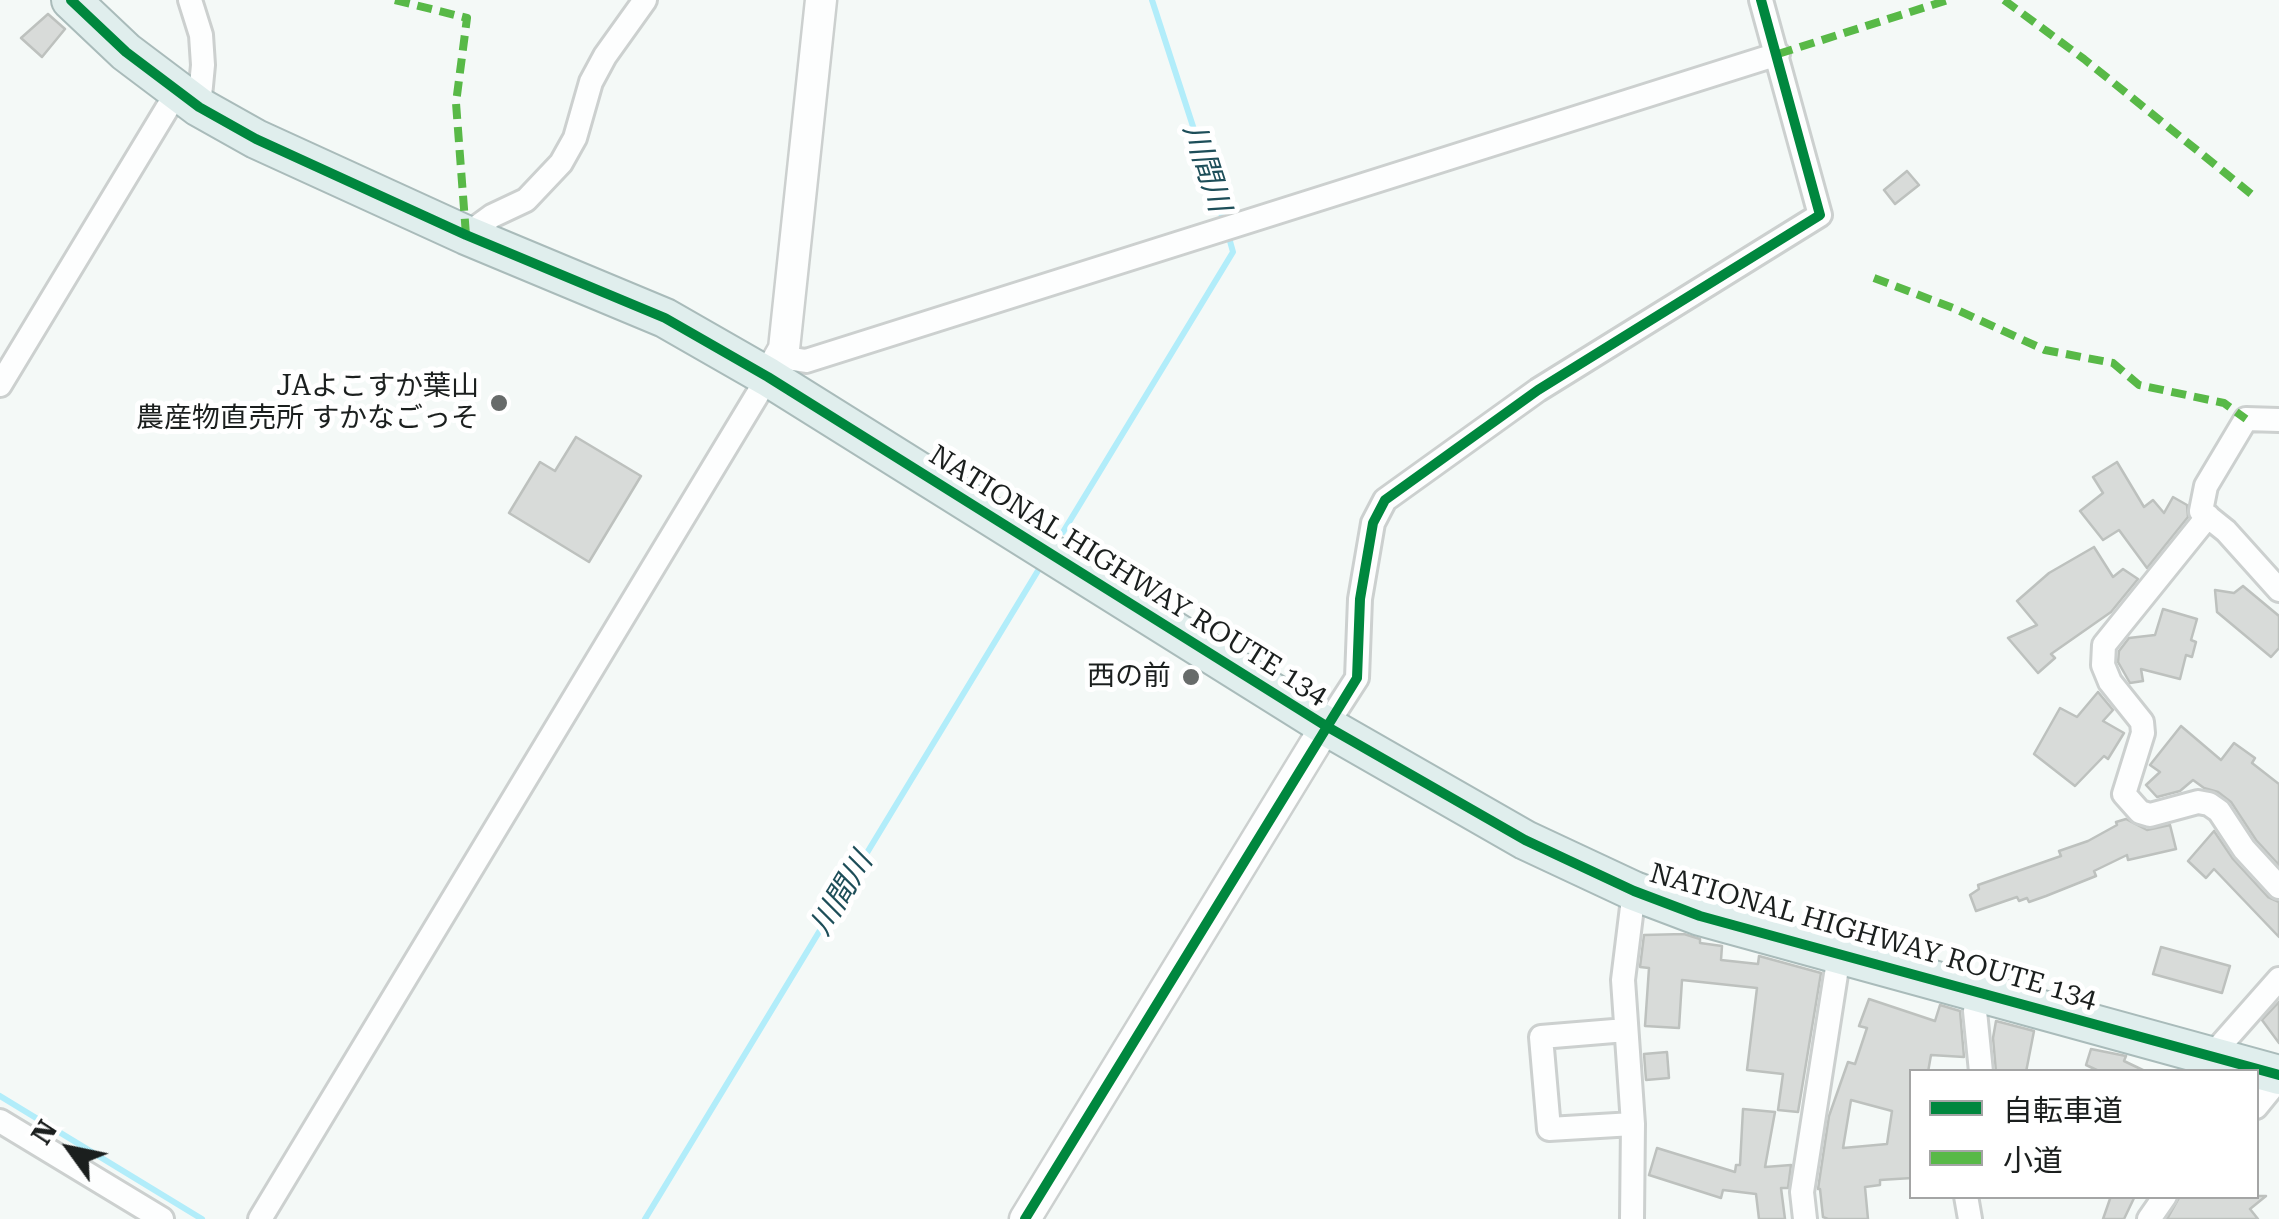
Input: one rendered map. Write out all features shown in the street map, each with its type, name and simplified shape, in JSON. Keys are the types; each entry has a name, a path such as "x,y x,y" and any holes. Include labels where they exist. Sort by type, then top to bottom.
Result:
{"highway":[{"name":"NATIONAL HIGHWAY ROUTE 134","path":"70,0 126,52 188,99 256,139 466,235 774,367 1326,726 1525,840 1634,891 1700,916 2252,1069"}],"street":[{"path":"0,384 188,99 203,65 201,35 190,0"},
{"path":"466,235 492,216 526,200 561,163 575,138 591,82 645,0"},
{"path":"260,1219 784,349 820,0"},
{"path":"1026,1219 1357,678 1360,599 1373,523 1385,500 1538,390 1820,215 1760,0"},
{"path":"774,367 1238,226 1778,54"},
{"path":"2279,420 2246,418 2206,486 2201,511 2279,590"},
{"path":"2208,516 2104,645 2104,664 2110,682 2142,722 2143,733 2124,794 2140,812 2150,815 2198,802 2209,804 2279,886"},
{"path":"1632,1219 1632,1124 1623,980 1634,891"},
{"path":"1803,1203 1839,954"},
{"path":"2212,1056 2279,979"},
{"path":"1980,993 1974,1011 1980,1069"},
{"path":"1626,1030 1540,1037 1549,1130 1632,1124"},
{"path":"2259,1103 2279,1078"},
{"path":"0,1122 162,1219"}],"building":[{"path":"48,14 65,29 42,57 21,38"},
{"path":"1907,171 1919,185 1895,204 1884,190"},
{"path":"576,437 641,476 589,562 509,513 540,462 555,471"},
{"path":"2117,462 2144,507 2153,500 2164,513 2173,497 2187,505 2188,517 2147,568 2119,530 2103,540 2080,511 2103,493 2093,477"},
{"path":"2094,547 2113,577 2123,569 2138,579 2111,612 2051,654 2055,658 2038,673 2008,638 2037,625 2017,601 2049,573"},
{"path":"2243,586 2279,616 2279,648 2271,657 2217,612 2215,590 2234,593"},
{"path":"2163,609 2197,619 2191,640 2196,642 2192,657 2186,655 2180,679 2141,669 2143,681 2130,683 2118,662 2119,651 2129,638 2155,635"},
{"path":"2098,692 2113,710 2103,721 2124,733 2108,759 2104,756 2075,786 2034,754 2060,708 2077,717"},
{"path":"2181,726 2221,760 2234,743 2255,758 2252,763 2279,784 2279,865 2256,840 2231,802 2218,792 2193,780 2180,791 2157,797 2146,785 2160,772 2150,765"},
{"path":"2126,819 2147,830 2170,825 2176,849 2128,860 2127,855 2094,871 2096,876 2046,896 2029,902 2017,897 1976,911 1970,895 1979,889 1978,885 2061,856 2059,851 2088,841"},
{"path":"2214,831 2233,859 2268,897 2279,902 2279,937 2214,869 2206,878 2188,861"},
{"path":"1684,934 1700,939 1700,943 1722,946 1721,960 1758,964 1759,956 1821,973 1798,1112 1778,1110 1783,1074 1747,1070 1757,988 1682,980 1679,1028 1645,1026 1649,968 1640,967 1644,935"},
{"path":"2161,947 2230,966 2222,993 2153,974"},
{"path":"1869,999 1935,1021 1940,1005 1960,1011 1964,1057 1931,1055 1929,1069 1909,1069 1909,1178 1880,1180 1880,1185 1865,1187 1868,1219 1828,1219 1823,1217 1818,1189 1829,1116 1848,1062 1855,1064 1867,1028 1859,1026","holes":["1851,1100 1892,1111 1887,1144 1843,1148"]},
{"path":"2279,1002 2279,1043 2262,1020"},
{"path":"1996,1021 2034,1031 2027,1069 1996,1069"},
{"path":"2091,1049 2126,1056 2124,1061 2141,1069 2095,1069 2086,1065"},
{"path":"1667,1052 1669,1078 1646,1080 1644,1054"},
{"path":"1743,1109 1775,1112 1765,1167 1791,1165 1788,1188 1781,1188 1785,1219 1759,1219 1756,1194 1723,1190 1721,1198 1649,1175 1657,1148 1735,1172 1736,1165 1740,1165"},
{"path":"2266,1196 2250,1209 2258,1219 2167,1219 2178,1199"},
{"path":"2110,1199 2134,1199 2124,1219 2103,1219"}],"waterway":[{"name":"川間川","path":"1152,0 1224,222"},
{"name":"川間川","path":"1063,532 1233,252 1228,234"},
{"name":"川間川","path":"645,1219 1039,569"},
{"name":"川間川","path":"0,1096 202,1219"}],"marked path":[{"path":"395,0 467,18 456,103 466,235"},
{"path":"1778,54 1948,0"},
{"path":"2004,0 2255,197"},
{"path":"1874,278 1953,308 2045,350 2113,363 2139,385 2224,403 2246,419"}],"cycle path":[{"path":"71,0 126,52 199,107 256,139 466,235 665,318 768,377 1326,726 1525,840 1634,891 1700,916 2257,1069"},
{"path":"1025,1219 1357,678 1360,599 1373,523 1385,500 1538,390 1820,215 1761,0"},
{"path":"2259,1070 2279,1075"}],"place":[{"name":"JAよこすか葉山 農産物直売所 すかなごっそ","path":"499,403"},
{"name":"西の前","path":"1191,677"}]}
